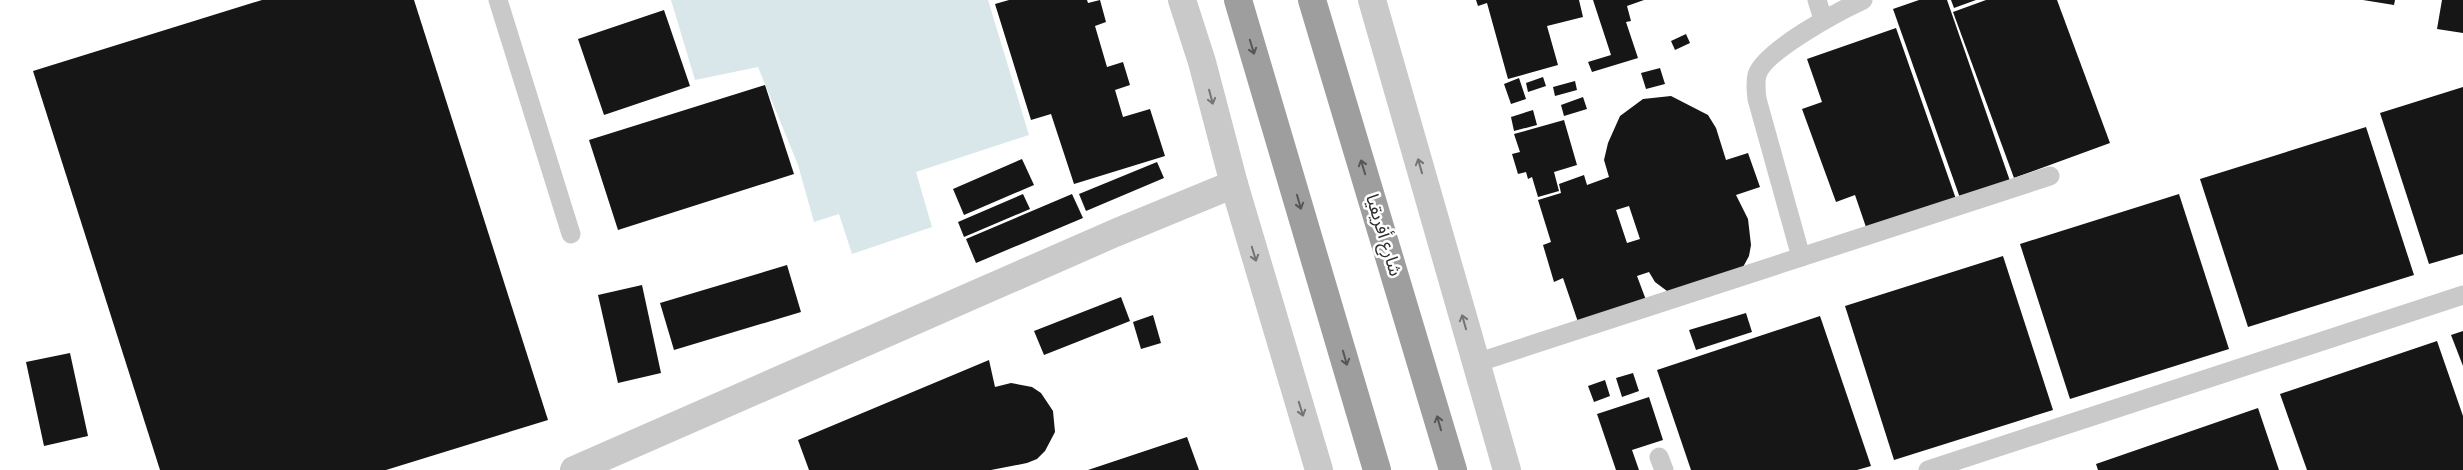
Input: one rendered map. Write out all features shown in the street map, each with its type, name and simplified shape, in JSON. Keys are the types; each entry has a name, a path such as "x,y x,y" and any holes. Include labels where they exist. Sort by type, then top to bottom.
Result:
{"highway":[{"path":"1238,0 1377,470"},
{"name":"شارع أفريقيا","path":"1312,0 1453,470"}],"street":[{"path":"1182,0 1202,62 1234,184 1319,470"},
{"path":"1372,0 1506,470"},
{"path":"574,470 1115,233 1234,184"}],"lane":[{"path":"498,0 572,234"},
{"path":"1818,0 1823,19"},
{"path":"1801,257 1756,87 1757,75 1770,56 1823,19 1863,0"},
{"path":"1476,363 2050,176"},
{"path":"1928,470 2463,296"}],"shaded area":[{"path":"671,0 988,0 1029,135 916,172 932,227 852,254 839,214 814,222 798,165 758,67 695,80"}],"building":[{"path":"262,0 414,0 548,420 386,470 160,470 33,71"},
{"path":"1009,0 1087,0 1088,3 1100,0 1106,22 1095,26 1107,67 1123,62 1130,85 1115,90 1123,117 1150,109 1165,156 1074,184 1051,114 1031,120 995,4"},
{"path":"1476,0 1579,0 1583,17 1547,26 1558,65 1508,79 1487,3 1478,6"},
{"path":"1593,0 1644,0 1627,6 1631,21 1626,22 1638,58 1592,72 1588,62 1611,55"},
{"path":"1919,0 1947,0 2010,181 1960,198 1893,9"},
{"path":"1951,0 1976,0 1954,8"},
{"path":"1986,0 2057,0 2110,143 2014,178 1953,12"},
{"path":"2363,0 2395,0 2394,5"},
{"path":"2442,0 2463,0 2463,33 2437,29"},
{"path":"664,10 690,86 604,115 578,39"},
{"path":"1896,28 1956,199 1867,230 1855,195 1836,202 1802,109 1822,102 1807,59"},
{"path":"1686,34 1690,43 1675,50 1671,41"},
{"path":"1660,68 1665,84 1646,89 1641,73"},
{"path":"1543,77 1546,86 1528,92 1526,83"},
{"path":"1519,78 1526,99 1511,104 1504,84"},
{"path":"1575,81 1577,90 1555,96 1553,87"},
{"path":"765,85 794,174 618,230 589,140"},
{"path":"2463,87 2463,254 2429,264 2380,113"},
{"path":"1671,96 1708,115 1716,128 1726,160 1748,153 1760,187 1736,195 1748,219 1751,245 1749,256 1736,280 1688,295 1667,291 1655,282 1649,272 1637,276 1646,300 1578,322 1563,278 1554,282 1543,245 1551,242 1538,200 1561,193 1559,184 1584,175 1587,185 1609,177 1604,160 1608,143 1620,116 1643,99","holes":["1629,206 1640,239 1627,243 1616,210"]},
{"path":"1583,97 1587,109 1564,116 1561,105"},
{"path":"1533,110 1537,125 1514,131 1511,117"},
{"path":"1564,120 1577,165 1554,172 1559,191 1538,197 1532,177 1528,179 1526,172 1518,174 1512,154 1520,152 1514,134"},
{"path":"2366,127 2414,275 2248,327 2200,179"},
{"path":"1022,159 1034,185 964,215 953,189"},
{"path":"1157,162 1164,178 1086,211 1079,194"},
{"path":"1023,194 1030,209 964,237 958,222"},
{"path":"1072,194 1083,218 976,263 966,239"},
{"path":"2179,194 2229,349 2070,399 2020,244"},
{"path":"2003,256 2053,410 1894,460 1845,306"},
{"path":"787,265 801,312 674,350 660,303"},
{"path":"642,285 661,373 618,383 598,295"},
{"path":"1121,297 1130,321 1044,355 1034,331"},
{"path":"1746,313 1752,332 1696,350 1689,330"},
{"path":"1153,315 1161,343 1141,349 1133,322"},
{"path":"1820,316 1871,466 1857,470 1691,470 1657,370"},
{"path":"2463,331 2463,366 2451,335"},
{"path":"2437,341 2463,416 2463,470 2307,470 2280,394"},
{"path":"70,353 88,436 44,446 26,362"},
{"path":"989,360 995,387 1011,383 1032,387 1041,393 1053,411 1055,432 1045,451 1037,459 1027,463 991,470 809,470 798,440"},
{"path":"1633,373 1639,391 1622,397 1616,378"},
{"path":"1605,380 1610,396 1594,402 1588,386"},
{"path":"1649,397 1663,440 1632,450 1639,470 1616,470 1597,414"},
{"path":"2258,408 2279,470 2098,470 2096,464"},
{"path":"1187,437 1199,470 1088,470"}]}
